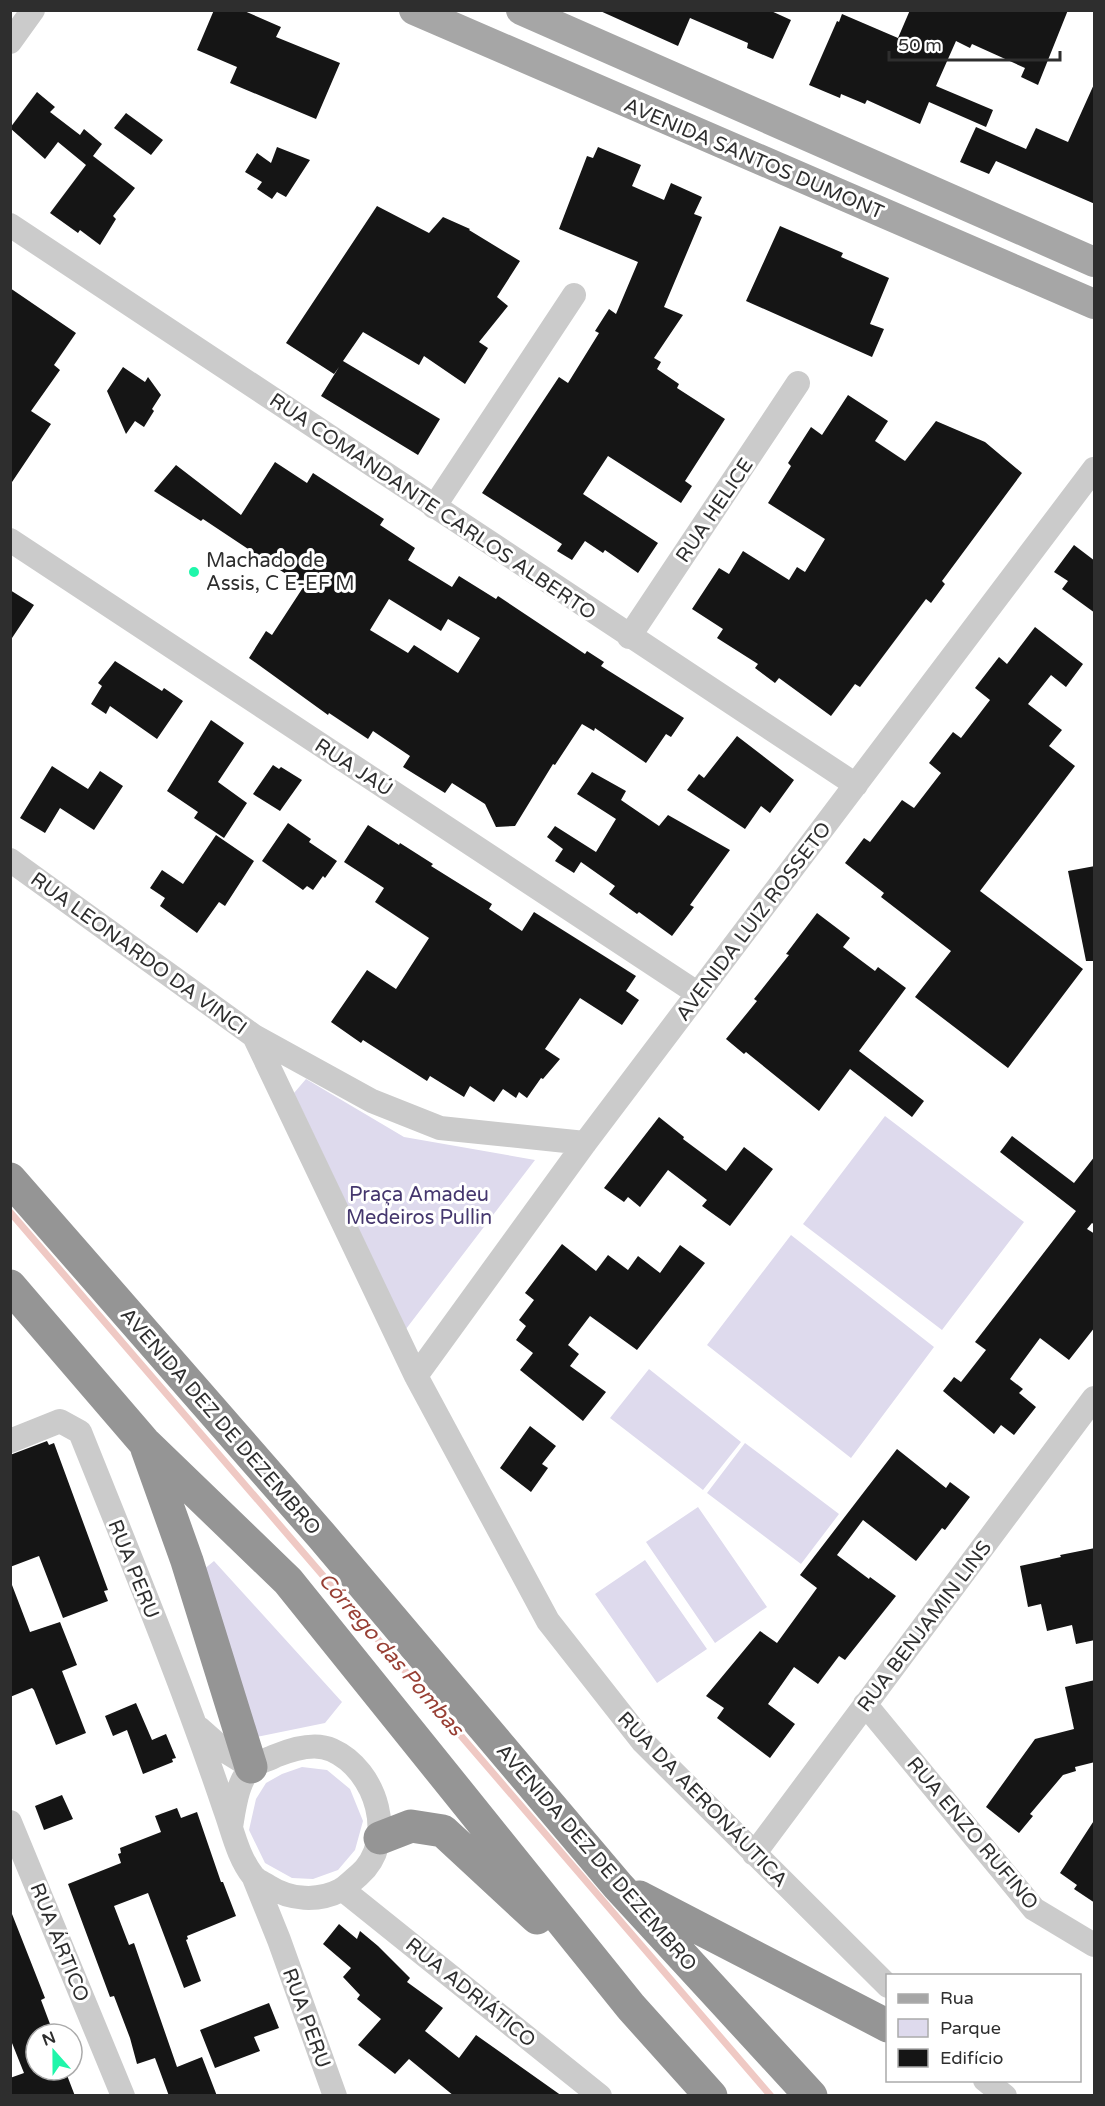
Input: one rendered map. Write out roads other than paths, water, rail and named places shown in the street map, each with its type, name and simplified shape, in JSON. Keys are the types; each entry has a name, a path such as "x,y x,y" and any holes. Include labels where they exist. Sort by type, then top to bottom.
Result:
{"highway":[{"name":"AVENIDA DEZ DE DEZEMBRO","path":"10,1179 321,1535 618,1886 811,2096"},
{"path":"10,1286 144,1442 288,1581 631,2007 711,2096"},
{"path":"144,1442 187,1561 251,1767"},
{"path":"380,1838 411,1827 443,1831 631,2007"},
{"path":"618,1886 886,2025"}],"main road":[{"name":"AVENIDA SANTOS DUMONT","path":"414,10 1095,304"},
{"name":"AVENIDA SANTOS DUMONT","path":"521,10 1095,261"}],"street":[{"path":"10,42 33,10"},
{"name":"RUA COMANDANTE CARLOS ALBERTO","path":"10,225 629,637 856,785"},
{"path":"434,507 574,295"},
{"name":"RUA HELICE","path":"629,637 798,383"},
{"name":"AVENIDA LUIZ ROSSETO","path":"416,1376 697,993 1095,469"},
{"name":"RUA JAÚ","path":"10,540 697,993"},
{"name":"RUA LEONARDO DA VINCI","path":"10,860 254,1036 416,1376"},
{"path":"254,1036 372,1101 440,1128 585,1143"},
{"name":"RUA DA AERONÁUTICA","path":"416,1376 548,1621 643,1742 886,1984"},
{"name":"RUA BENJAMIN LINS","path":"754,1854 1095,1398"},
{"name":"RUA PERU","path":"10,1441 60,1421 80,1432 197,1727 231,1827"},
{"name":"RUA ENZO RUFINO","path":"865,1704 1034,1910 1095,1946"},
{"name":"RUA PERU","path":"197,1727 225,1751 251,1767"},
{"path":"309,1746 331,1749 359,1769 371,1789 379,1817 380,1838 374,1854 362,1872 342,1889 323,1897 295,1898 276,1892 255,1878 240,1854 231,1827 238,1791 251,1767 285,1752 309,1746"},
{"name":"RUA ÁRTICO","path":"10,1822 123,2096"},
{"name":"RUA PERU","path":"255,1878 335,2096"},
{"name":"RUA ADRIÁTICO","path":"342,1889 600,2096"},
{"path":"279,1940 295,1898"},
{"path":"988,2082 1005,2096"}],"waterway":[{"name":"Córrego das Pombas","path":"10,1212 771,2096"}],"place":[{"name":"Machado de Assis, C E-EF M","path":"194,572"}],"park label":[{"name":"Praça Amadeu Medeiros Pullin","path":"419,1206"}]}
